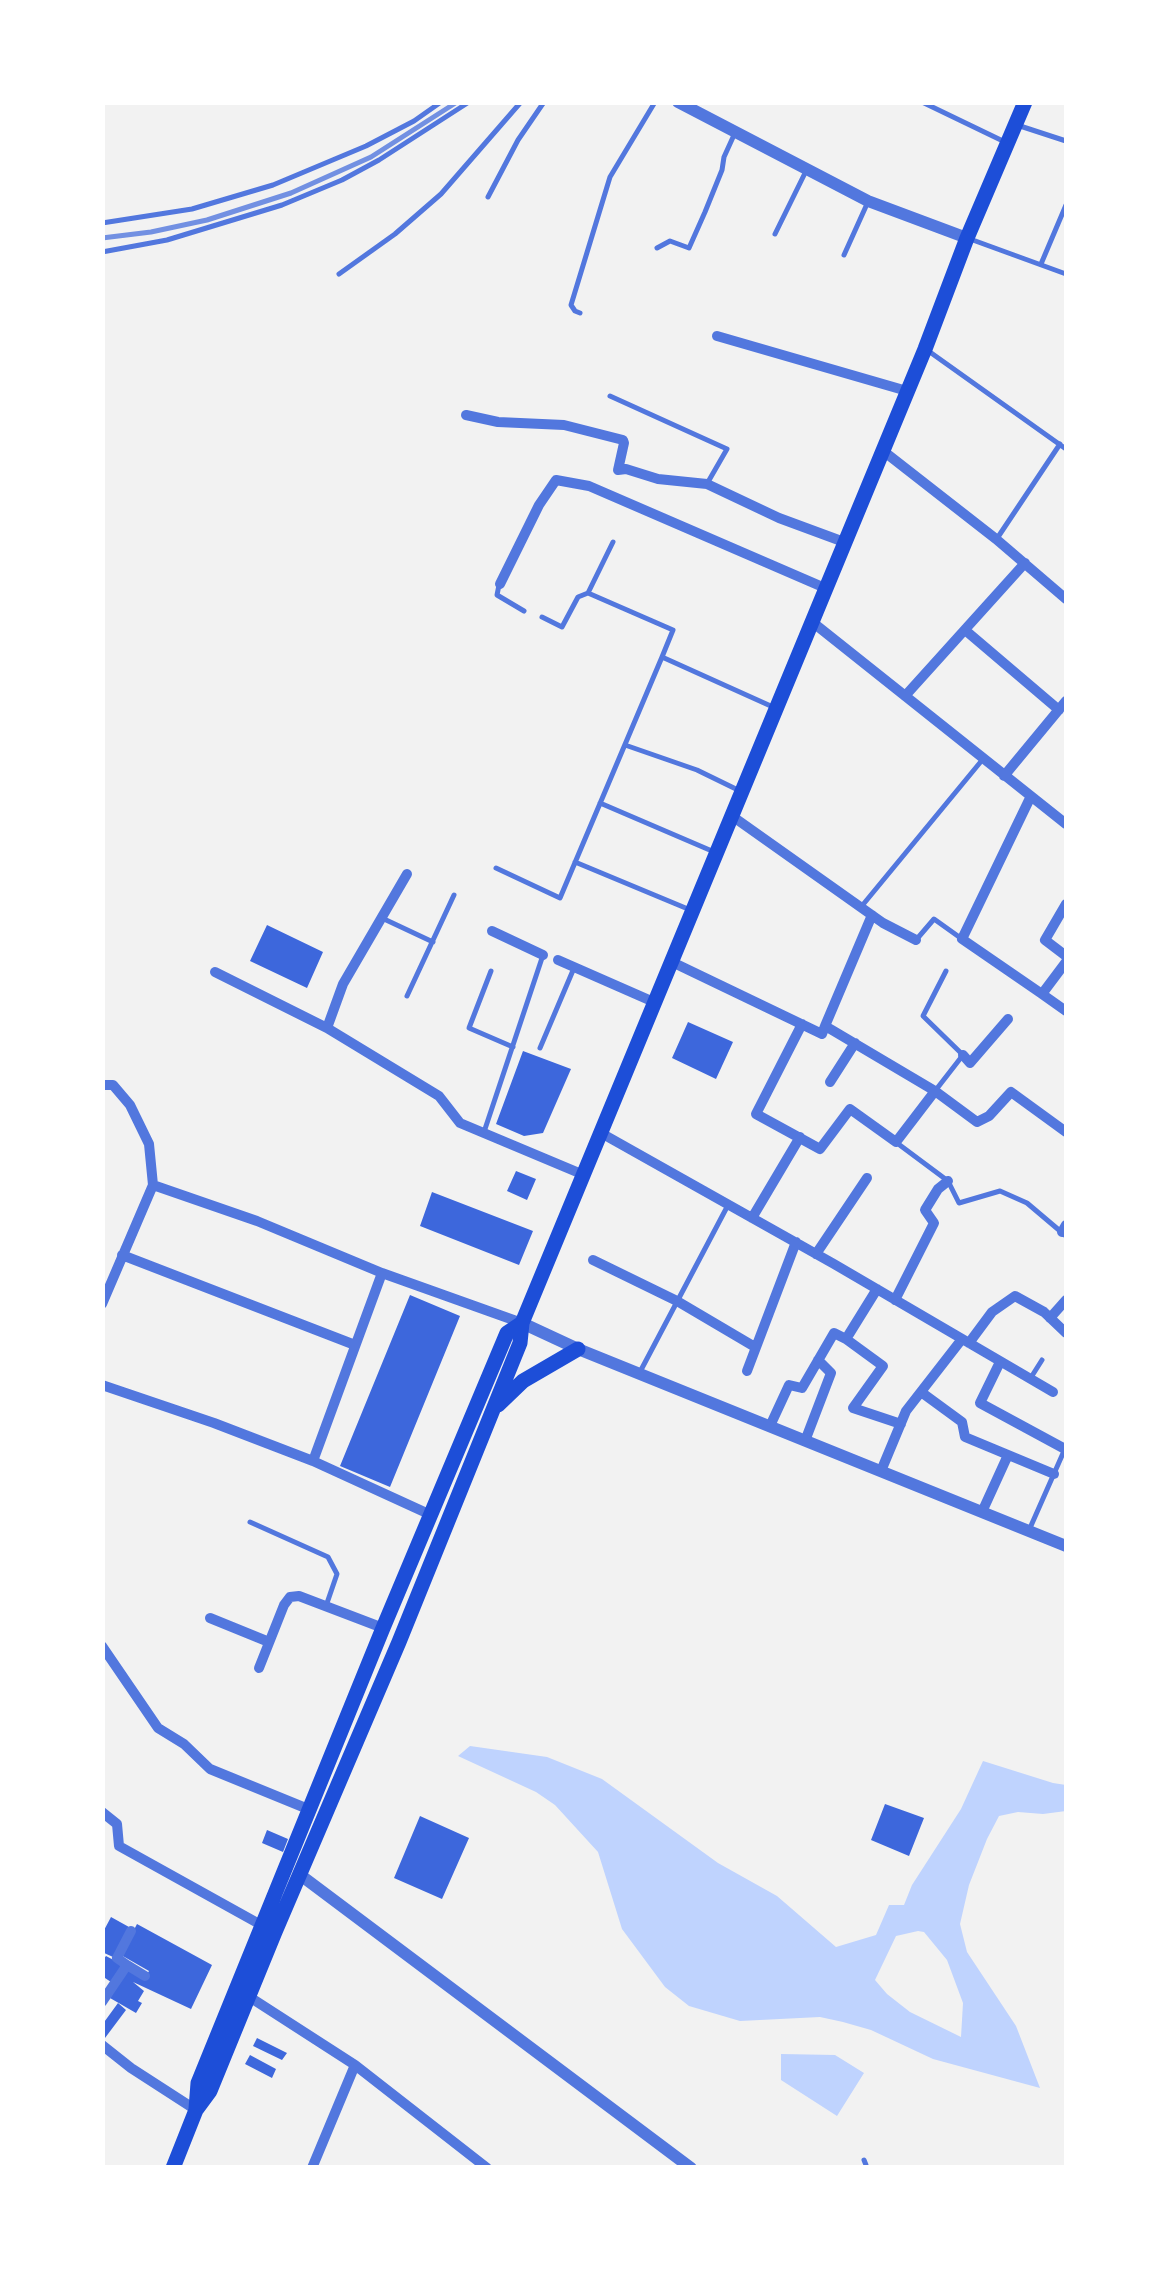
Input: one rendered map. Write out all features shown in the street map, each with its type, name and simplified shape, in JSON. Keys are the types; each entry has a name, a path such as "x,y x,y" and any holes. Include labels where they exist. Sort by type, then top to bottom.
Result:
{"main road":[{"path":"174,2168 399,1642 520,1343 522,1323 1026,102"},
{"path":"196,2110 198,2083 383,1628 507,1333 522,1323"},
{"path":"491,1412 523,1381 578,1349"}],"street":[{"path":"678,102 868,202 968,238"},
{"path":"717,336 907,390"},
{"path":"466,414 498,422 564,426 623,440 618,470 626,468 658,480 706,484 778,518 844,542"},
{"path":"882,450 1066,599"},
{"path":"500,584 539,505 556,480 590,486 825,588"},
{"path":"905,696 1025,564"},
{"path":"812,621 1066,824"},
{"path":"965,630 1063,705 1004,776"},
{"path":"1031,796 962,939 1066,1011"},
{"path":"732,816 861,908 916,940"},
{"path":"326,1028 343,984 407,874"},
{"path":"1042,994 1066,959 1044,940 1066,904"},
{"path":"672,962 822,1034 872,915"},
{"path":"492,931 543,955"},
{"path":"558,960 656,1002"},
{"path":"214,972 326,1028 438,1096 460,1123 584,1175"},
{"path":"962,1055 970,1063 1008,1019"},
{"path":"802,1024 756,1114 820,1148 850,1109 896,1142 935,1091"},
{"path":"825,1026 935,1091 977,1122 989,1116 1011,1092 1066,1132"},
{"path":"830,1082 854,1043"},
{"path":"102,1084 113,1085 130,1104 149,1144 153,1184 102,1304"},
{"path":"601,1133 1053,1392"},
{"path":"752,1218 800,1137"},
{"path":"816,1254 868,1178"},
{"path":"896,1300 934,1222 925,1210 948,1181"},
{"path":"153,1184 257,1220 382,1274 522,1323 1066,1546"},
{"path":"746,1372 796,1242"},
{"path":"122,1255 355,1345"},
{"path":"593,1260 677,1301 755,1347"},
{"path":"313,1461 382,1274"},
{"path":"846,1339 876,1289"},
{"path":"881,1471 906,1412 992,1312 1016,1296 1066,1333"},
{"path":"1050,1318 1066,1300"},
{"path":"770,1426 789,1385 802,1388 834,1333 883,1366 853,1408 901,1424"},
{"path":"805,1441 831,1373 818,1360"},
{"path":"1000,1362 980,1403 1066,1447"},
{"path":"102,1386 313,1461 431,1515"},
{"path":"922,1392 962,1422 965,1436 1054,1474"},
{"path":"982,1512 1008,1455"},
{"path":"258,1668 290,1596 383,1628"},
{"path":"210,1618 269,1642"},
{"path":"102,1646 158,1728 184,1744 210,1769 308,1810"},
{"path":"102,1812 118,1824 119,1846 263,1926"},
{"path":"299,1874 691,2168"},
{"path":"131,1930 117,1958 145,1976"},
{"path":"102,2002 127,1965"},
{"path":"248,1996 355,2065 487,2168"},
{"path":"103,2046 196,2110"},
{"path":"312,2168 355,2065"}],"lane":[{"path":"102,223 192,209 273,186 366,146 414,122 441,102"},
{"path":"102,252 167,240 282,205 380,160 469,102"},
{"path":"339,274 441,194 520,102"},
{"path":"488,197 518,140 544,102"},
{"path":"580,313 571,305 610,178 655,102"},
{"path":"922,102 1008,144"},
{"path":"1016,124 1066,141"},
{"path":"657,248 670,241 689,248 736,132"},
{"path":"775,234 806,169"},
{"path":"844,254 868,202"},
{"path":"1041,264 1066,205"},
{"path":"968,238 1066,274"},
{"path":"925,348 1066,449"},
{"path":"610,396 727,449 706,484"},
{"path":"996,539 1060,444"},
{"path":"588,594 612,542"},
{"path":"500,584 497,595 524,610"},
{"path":"496,868 560,898 674,630 588,594 578,597 562,627 542,617"},
{"path":"662,657 776,708"},
{"path":"625,745 697,770 742,792"},
{"path":"861,908 984,759"},
{"path":"600,803 717,853"},
{"path":"575,862 693,911"},
{"path":"407,996 454,895"},
{"path":"382,918 433,942"},
{"path":"916,940 934,919 962,939"},
{"path":"484,1133 543,955"},
{"path":"540,1048 574,968"},
{"path":"492,970 469,1028 513,1048"},
{"path":"935,1091 962,1055 923,1016 946,971"},
{"path":"896,1142 948,1181 959,1203 1000,1191 1027,1204 1065,1231"},
{"path":"639,1374 728,1204"},
{"path":"1030,1379 1042,1360"},
{"path":"1029,1530 1066,1447"},
{"path":"250,1522 328,1557 337,1574 326,1606"}],"water":[{"path":"470,1746 547,1757 602,1779 718,1863 777,1896 836,1947 876,1935 889,1905 904,1905 912,1885 961,1809 983,1761 1066,1785 1066,1811 999,1816 969,1885 960,1924 967,1952 1016,2026 1040,2088 933,2059 871,2030 843,2022 820,2017 740,2021 689,2006 665,1987 622,1929 598,1852 555,1805 536,1792 458,1756","holes":["924,1932 947,1960 963,2003 961,2037 910,2012 875,1980 896,1936"]},
{"path":"781,2054 835,2055 864,2073 837,2116 781,2080"}],"building":[{"path":"267,925 323,952 307,988 250,961"},
{"path":"688,1022 733,1042 716,1079 672,1058"},
{"path":"523,1051 571,1069 543,1133 524,1136 496,1124"},
{"path":"516,1171 536,1179 527,1200 507,1191"},
{"path":"432,1192 533,1231 519,1265 420,1226"},
{"path":"410,1295 460,1316 390,1487 340,1466"},
{"path":"885,1804 924,1818 909,1856 871,1840"},
{"path":"420,1816 469,1838 442,1899 394,1878"},
{"path":"267,1830 288,1839 283,1852 262,1843"},
{"path":"111,1917 129,1927 113,1957 102,1952 102,1934"},
{"path":"137,1924 212,1965 191,2009 133,1982 144,1991 136,2013 110,1998 128,1969 144,1979 149,1971 121,1955"},
{"path":"106,1956 123,1965 111,1982 102,1976"},
{"path":"118,2003 126,2010 102,2042 102,2025"},
{"path":"257,2038 287,2053 282,2060 253,2046"},
{"path":"250,2055 276,2069 272,2078 245,2064"}],"railway":[{"path":"102,238 207,220 291,193 371,157 457,102"}]}
